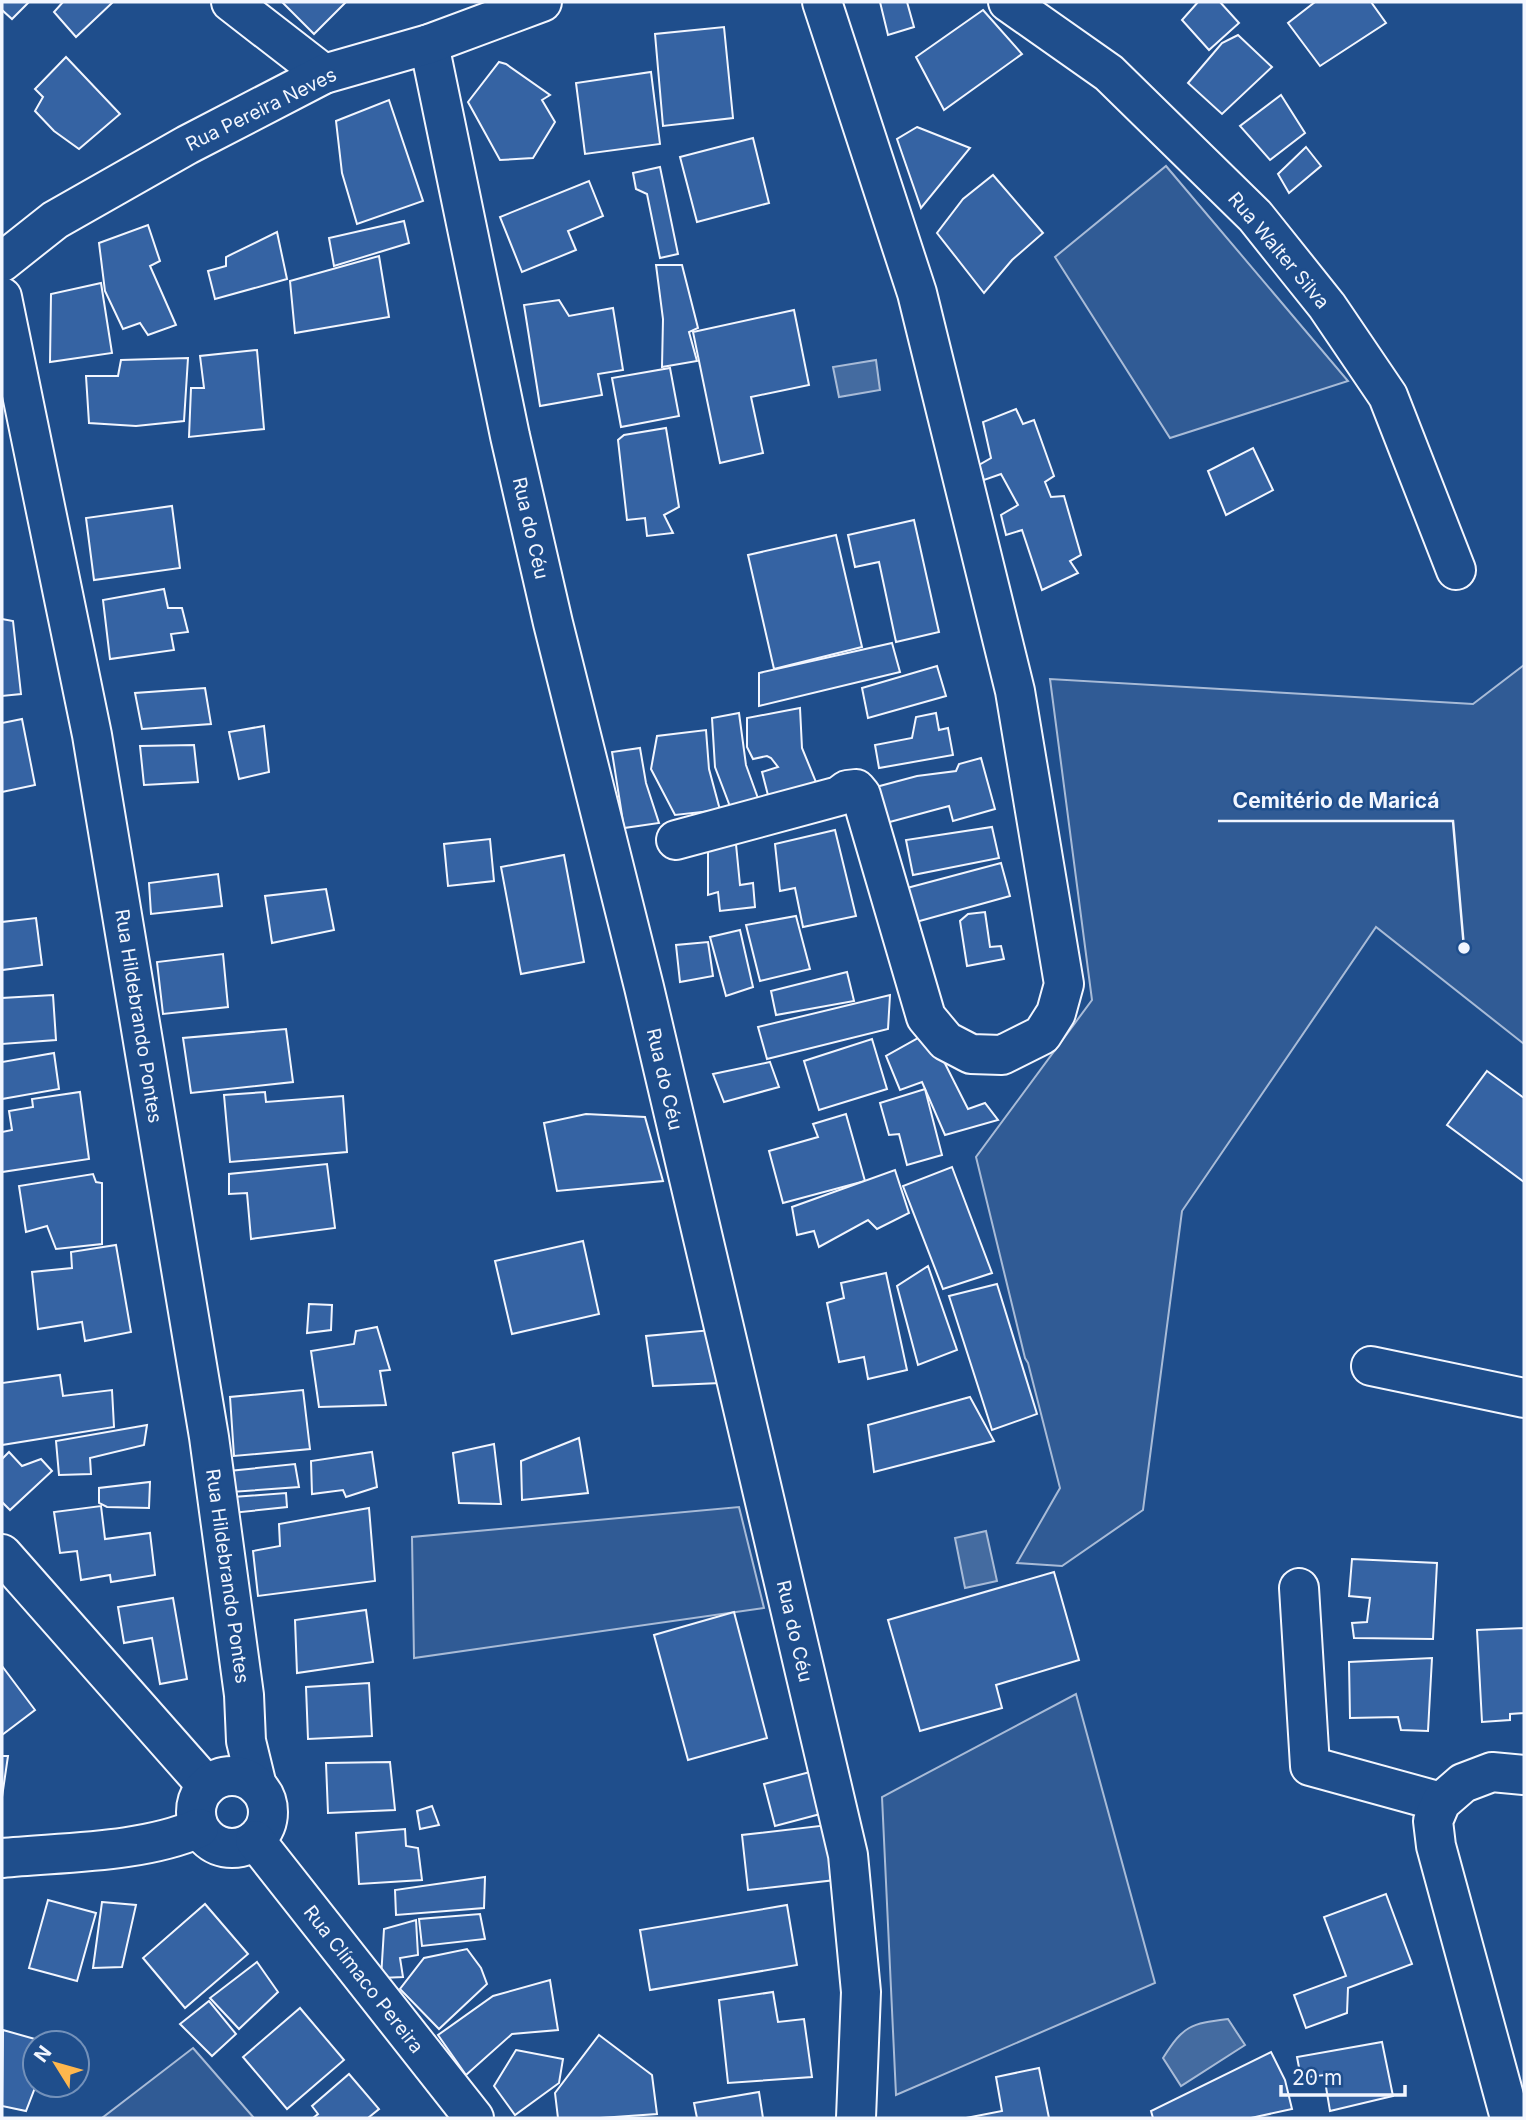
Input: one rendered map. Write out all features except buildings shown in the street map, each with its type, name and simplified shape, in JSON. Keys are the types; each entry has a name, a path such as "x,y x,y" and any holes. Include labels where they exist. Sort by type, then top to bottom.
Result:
{"street":[{"path":"231,2 324,74"},
{"name":"Rua Pereira Neves","path":"2,262 55,220 187,145 324,74 429,44 542,2"},
{"path":"676,840 839,796 847,790 856,789 861,795 926,1017 946,1041 971,1054 1002,1055 1042,1035 1056,1013 1064,984 1015,691 917,293 822,2"},
{"name":"Rua Walter Silva","path":"1009,2 1109,73 1255,216 1327,306 1388,396 1456,570"},
{"name":"Rua do Céu","path":"429,44 510,436 553,623 644,987 848,1855 861,1992 856,2118"},
{"name":"Rua Hildebrando Pontes","path":"2,297 92,735 209,1437 244,1695 246,1741 231,1783"},
{"path":"1371,1366 1524,1398"},
{"path":"2,1554 231,1783 268,1804 262,1833 255,1840 236,1848 224,1848 214,1844 199,1828 196,1805 231,1783"},
{"path":"1300,1588 1310,1766 1441,1802"},
{"path":"1510,2118 1436,1846 1433,1821 1441,1802 1463,1783 1492,1772 1524,1775"},
{"path":"2,1858 141,1845 180,1836 199,1828"},
{"name":"Rua Clímaco Pereira","path":"255,1840 474,2118"}],"shaded area":[{"path":"1166,166 1348,381 1170,438 1055,257"},
{"path":"876,360 880,390 839,397 833,367"},
{"path":"1524,665 1524,1044 1376,927 1182,1211 1143,1510 1062,1566 1017,1563 1060,1488 976,1157 1092,1000 1050,679 1473,704"},
{"path":"739,1507 764,1608 414,1658 412,1537"},
{"path":"986,1531 997,1581 965,1588 955,1538"},
{"path":"1076,1694 1155,1983 896,2095 882,1797"},
{"path":"1228,2019 1245,2045 1181,2086 1163,2058 1170,2047 1189,2028"},
{"path":"193,2048 254,2118 102,2118"}],"place":[{"name":"Cemitério de Maricá","path":"1464,948"}]}
